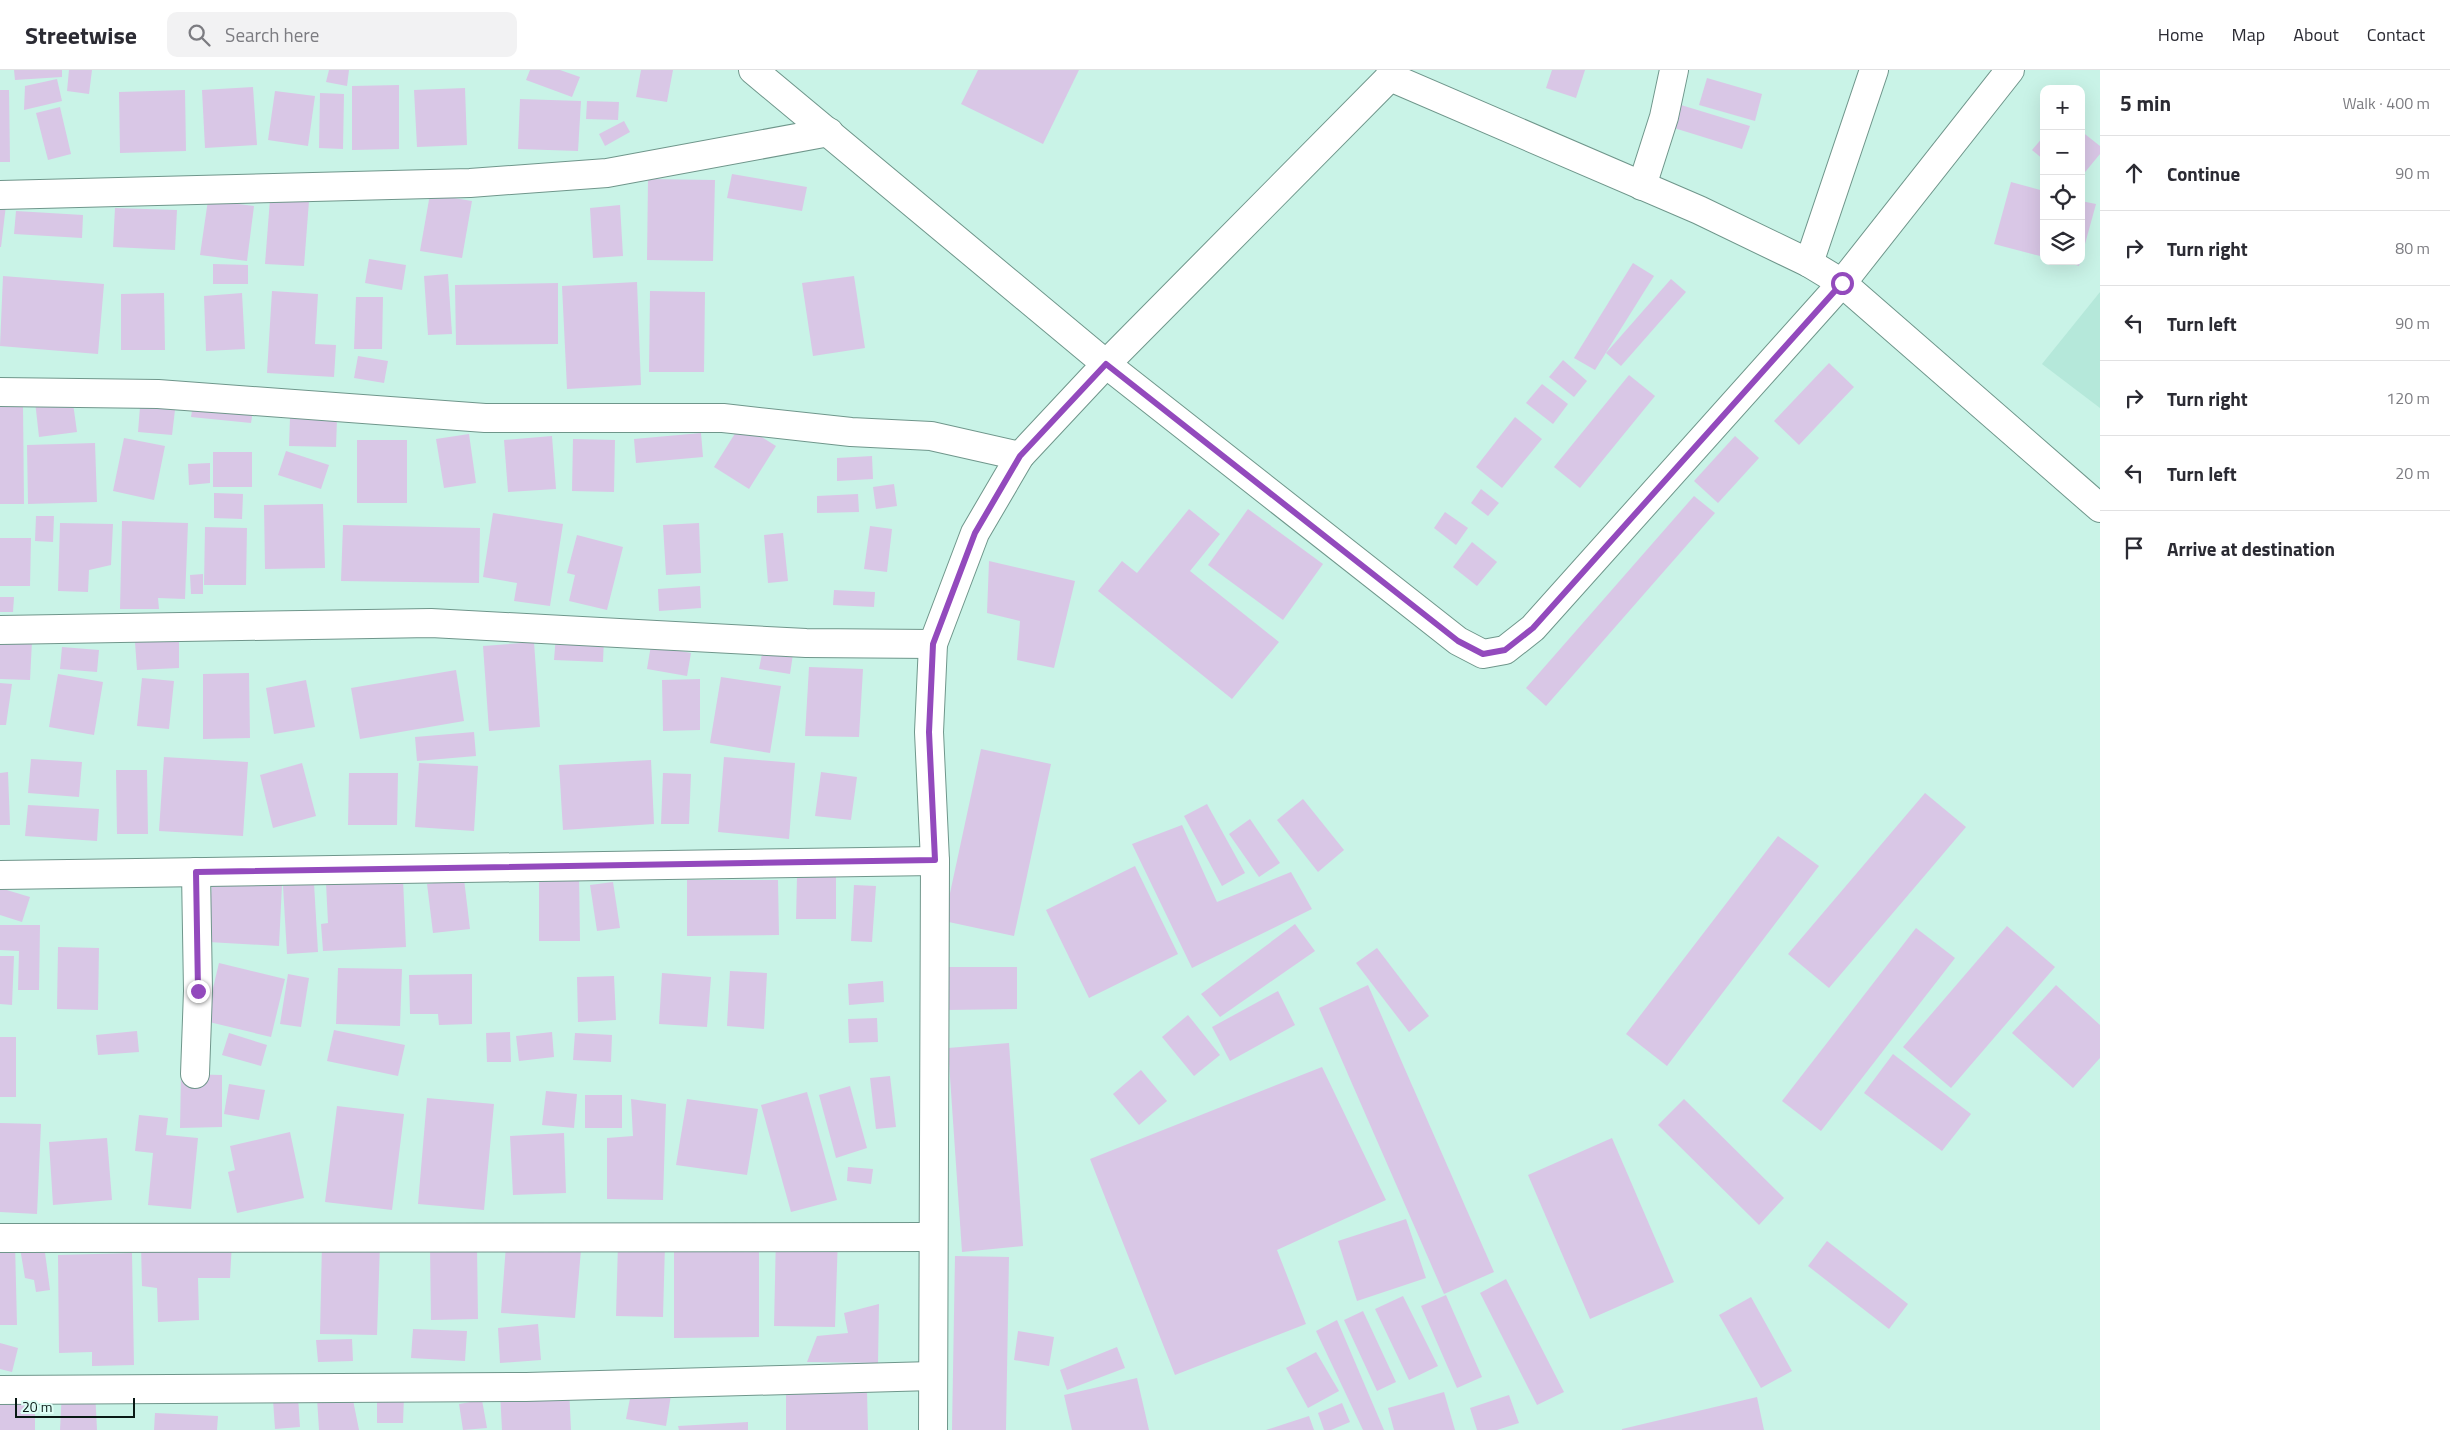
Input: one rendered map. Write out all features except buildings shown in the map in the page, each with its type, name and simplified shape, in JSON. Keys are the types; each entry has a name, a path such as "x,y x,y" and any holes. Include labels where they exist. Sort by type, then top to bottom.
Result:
{"street":[{"path":"753,70 1106,364 1458,641 1483,654 1505,650 1533,628 1842,283 2010,70"},
{"path":"1642,186 1664,116 1674,70"},
{"path":"1809,263 1874,70"},
{"path":"933,1430 935,860 929,732 933,644 975,533 1020,456 1106,364 1391,74 1699,210 1809,263 1842,283 2100,508"},
{"path":"0,195 470,183 607,173 829,132"},
{"path":"0,392 158,394 484,418 723,418 851,432 931,436 1020,456"},
{"path":"0,630 430,623 806,643 933,644"},
{"path":"0,875 935,860"},
{"path":"195,1074 198,991 196,872"},
{"path":"0,1238 933,1237"},
{"path":"0,1390 526,1387 933,1376"}],"shaded area":[{"path":"2100,292 2100,408 2042,364"}],"route":[{"path":"198,991 196,872 935,860 929,732 933,644 975,533 1020,456 1106,364 1458,641 1483,654 1505,650 1533,628 1842,283"}]}
